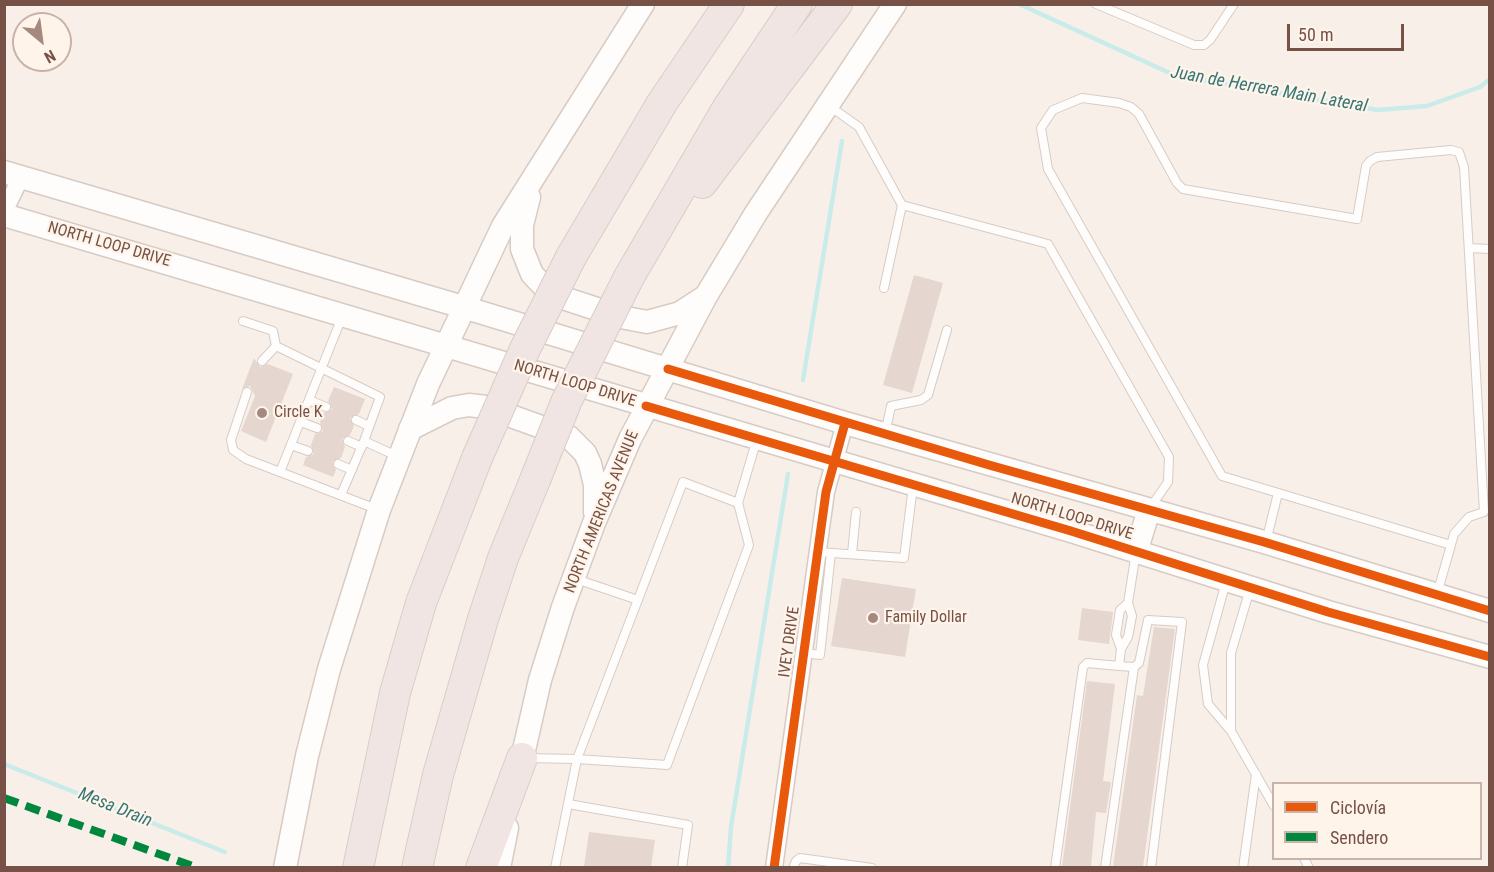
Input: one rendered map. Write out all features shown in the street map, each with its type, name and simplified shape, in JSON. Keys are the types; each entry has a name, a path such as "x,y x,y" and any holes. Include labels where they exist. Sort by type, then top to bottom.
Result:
{"highway":[{"path":"358,867 395,693 417,614 477,458 525,349 571,257 662,103 729,4"},
{"path":"417,867 441,764 480,629 503,558 567,400 629,277 727,109 797,4"},
{"path":"662,223 708,177 837,4"},
{"path":"481,867 522,758"}],"main road":[{"path":"285,867 307,756 329,669 379,510 410,429 463,307 503,226 643,4"},
{"name":"NORTH AMERICAS AVENUE","path":"499,867 540,680 594,523 646,406 706,296 768,194 896,4"},
{"name":"NORTH LOOP DRIVE","path":"13,175 463,307 845,423 1266,543 1490,611"},
{"path":"533,178 522,225 522,249 532,274 552,294 621,317 647,322 680,313 706,296"},
{"name":"NORTH LOOP DRIVE","path":"4,213 1227,578 1328,612 1490,657"},
{"path":"410,429 452,408 468,405 486,407 570,437 585,453 590,464 595,484 594,523"},
{"path":"1136,552 1149,510"}],"street":[{"path":"4,213 13,175"},
{"name":"IVEY DRIVE","path":"774,867 804,653 825,552 826,492 845,423"}],"lane":[{"path":"1096,4 1194,45 1204,45 1234,4"},
{"path":"1437,595 1451,545 1460,524 1469,517 1484,512 1464,167 1459,153 1451,150 1377,157 1370,161 1366,166 1357,219 1183,189 1177,183 1139,114 1131,107 1082,98 1053,110 1046,117 1041,128 1040,140 1048,170 1222,476 1451,545"},
{"path":"827,105 859,127 902,205 884,288"},
{"path":"902,205 1048,244 1169,457 1168,482 1149,510"},
{"path":"1469,249 1490,249"},
{"path":"280,472 343,314"},
{"path":"243,321 273,331 276,346"},
{"path":"885,434 891,406 921,400 928,395 946,330"},
{"path":"276,346 380,397 341,495"},
{"path":"262,361 276,346"},
{"path":"247,392 231,440 233,450 246,459 379,510"},
{"path":"309,400 326,407"},
{"path":"356,420 369,426"},
{"path":"301,422 317,428"},
{"path":"522,758 667,765 748,545 738,503 758,439"},
{"path":"348,441 400,457"},
{"path":"291,445 308,451"},
{"path":"338,464 352,470"},
{"path":"555,867 577,759 683,482 738,503"},
{"path":"825,552 904,558 913,486"},
{"path":"1266,543 1278,493"},
{"path":"852,554 856,512"},
{"path":"1119,666 1121,648 1128,637 1132,616 1128,603 1136,552"},
{"path":"1227,578 1203,664 1208,704 1230,731 1272,802"},
{"path":"574,579 638,600"},
{"path":"1230,731 1231,653 1251,586"},
{"path":"1121,648 1116,635 1120,610 1128,603"},
{"path":"1055,867 1083,667 1087,663 1134,667 1139,663 1148,620 1182,622 1151,867"},
{"path":"1105,867 1134,667"},
{"path":"1243,867 1256,774"},
{"path":"568,804 688,825 682,867"},
{"path":"794,867 800,858 872,867"}],"building":[{"path":"914,275 943,283 912,393 883,385"},
{"name":"Circle K","path":"254,358 260,367 268,364 293,374 266,442 241,431 255,396 250,386 242,389"},
{"name":"Circle K","path":"334,387 365,399 359,414 350,418 354,426 350,435 342,439 345,447 341,458 332,462 336,470 333,477 303,465 306,457 314,454 311,445 315,434 323,431 320,422 324,413 332,409 328,401"},
{"name":"Family Dollar","path":"842,578 916,589 905,657 831,646"},
{"path":"1082,608 1113,612 1109,644 1078,640"},
{"path":"1154,627 1175,629 1143,867 1113,867 1137,695 1143,696"},
{"path":"1087,681 1115,684 1103,781 1111,782 1106,813 1096,812 1091,867 1062,867"},
{"path":"589,832 655,840 651,867 584,867"}],"waterway":[{"name":"Juan de Herrera Main Lateral","path":"1019,4 1174,75 1378,110 1427,106 1480,87 1490,79"},
{"path":"803,380 842,141"},
{"path":"728,868 731,827 788,474"},
{"name":"Mesa Drain","path":"4,764 225,852"}],"marked path":[{"path":"4,798 198,868"}],"cycle path":[{"path":"668,369 989,465 1264,542 1490,611"},
{"path":"646,406 1071,531 1328,612 1490,657"},
{"path":"774,868 826,492 845,423"}],"place":[{"name":"Circle K","path":"262,413"},
{"name":"Family Dollar","path":"873,618"}]}
